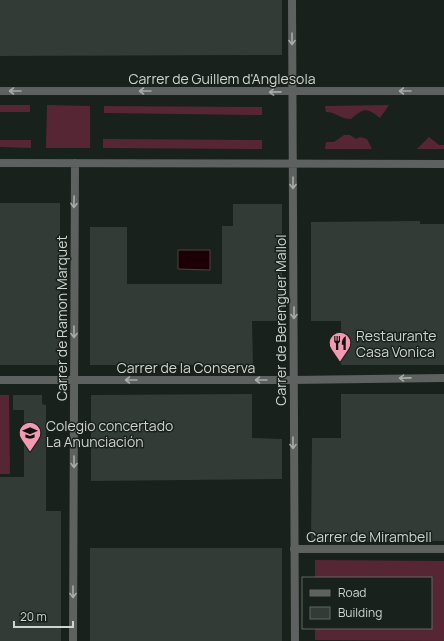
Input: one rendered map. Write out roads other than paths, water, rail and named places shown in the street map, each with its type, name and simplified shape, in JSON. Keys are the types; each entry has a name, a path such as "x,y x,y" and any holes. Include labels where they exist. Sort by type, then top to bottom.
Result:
{"street":[{"name":"Carrer de Berenguer Mallol","path":"292,0 295,641"},
{"name":"Carrer de Guillem d'Anglesola","path":"0,91 444,90"},
{"path":"0,163 444,164"},
{"name":"Carrer de Ramon Marquet","path":"73,641 74,163"},
{"name":"Carrer de la Conserva","path":"0,380 293,380 444,378"},
{"name":"Carrer de Mirambell","path":"294,549 444,549"}],"place":[{"name":"Restaurante Casa Vonica","path":"340,362"},
{"name":"Colegio concertado La Anunciación","path":"30,452"}]}
